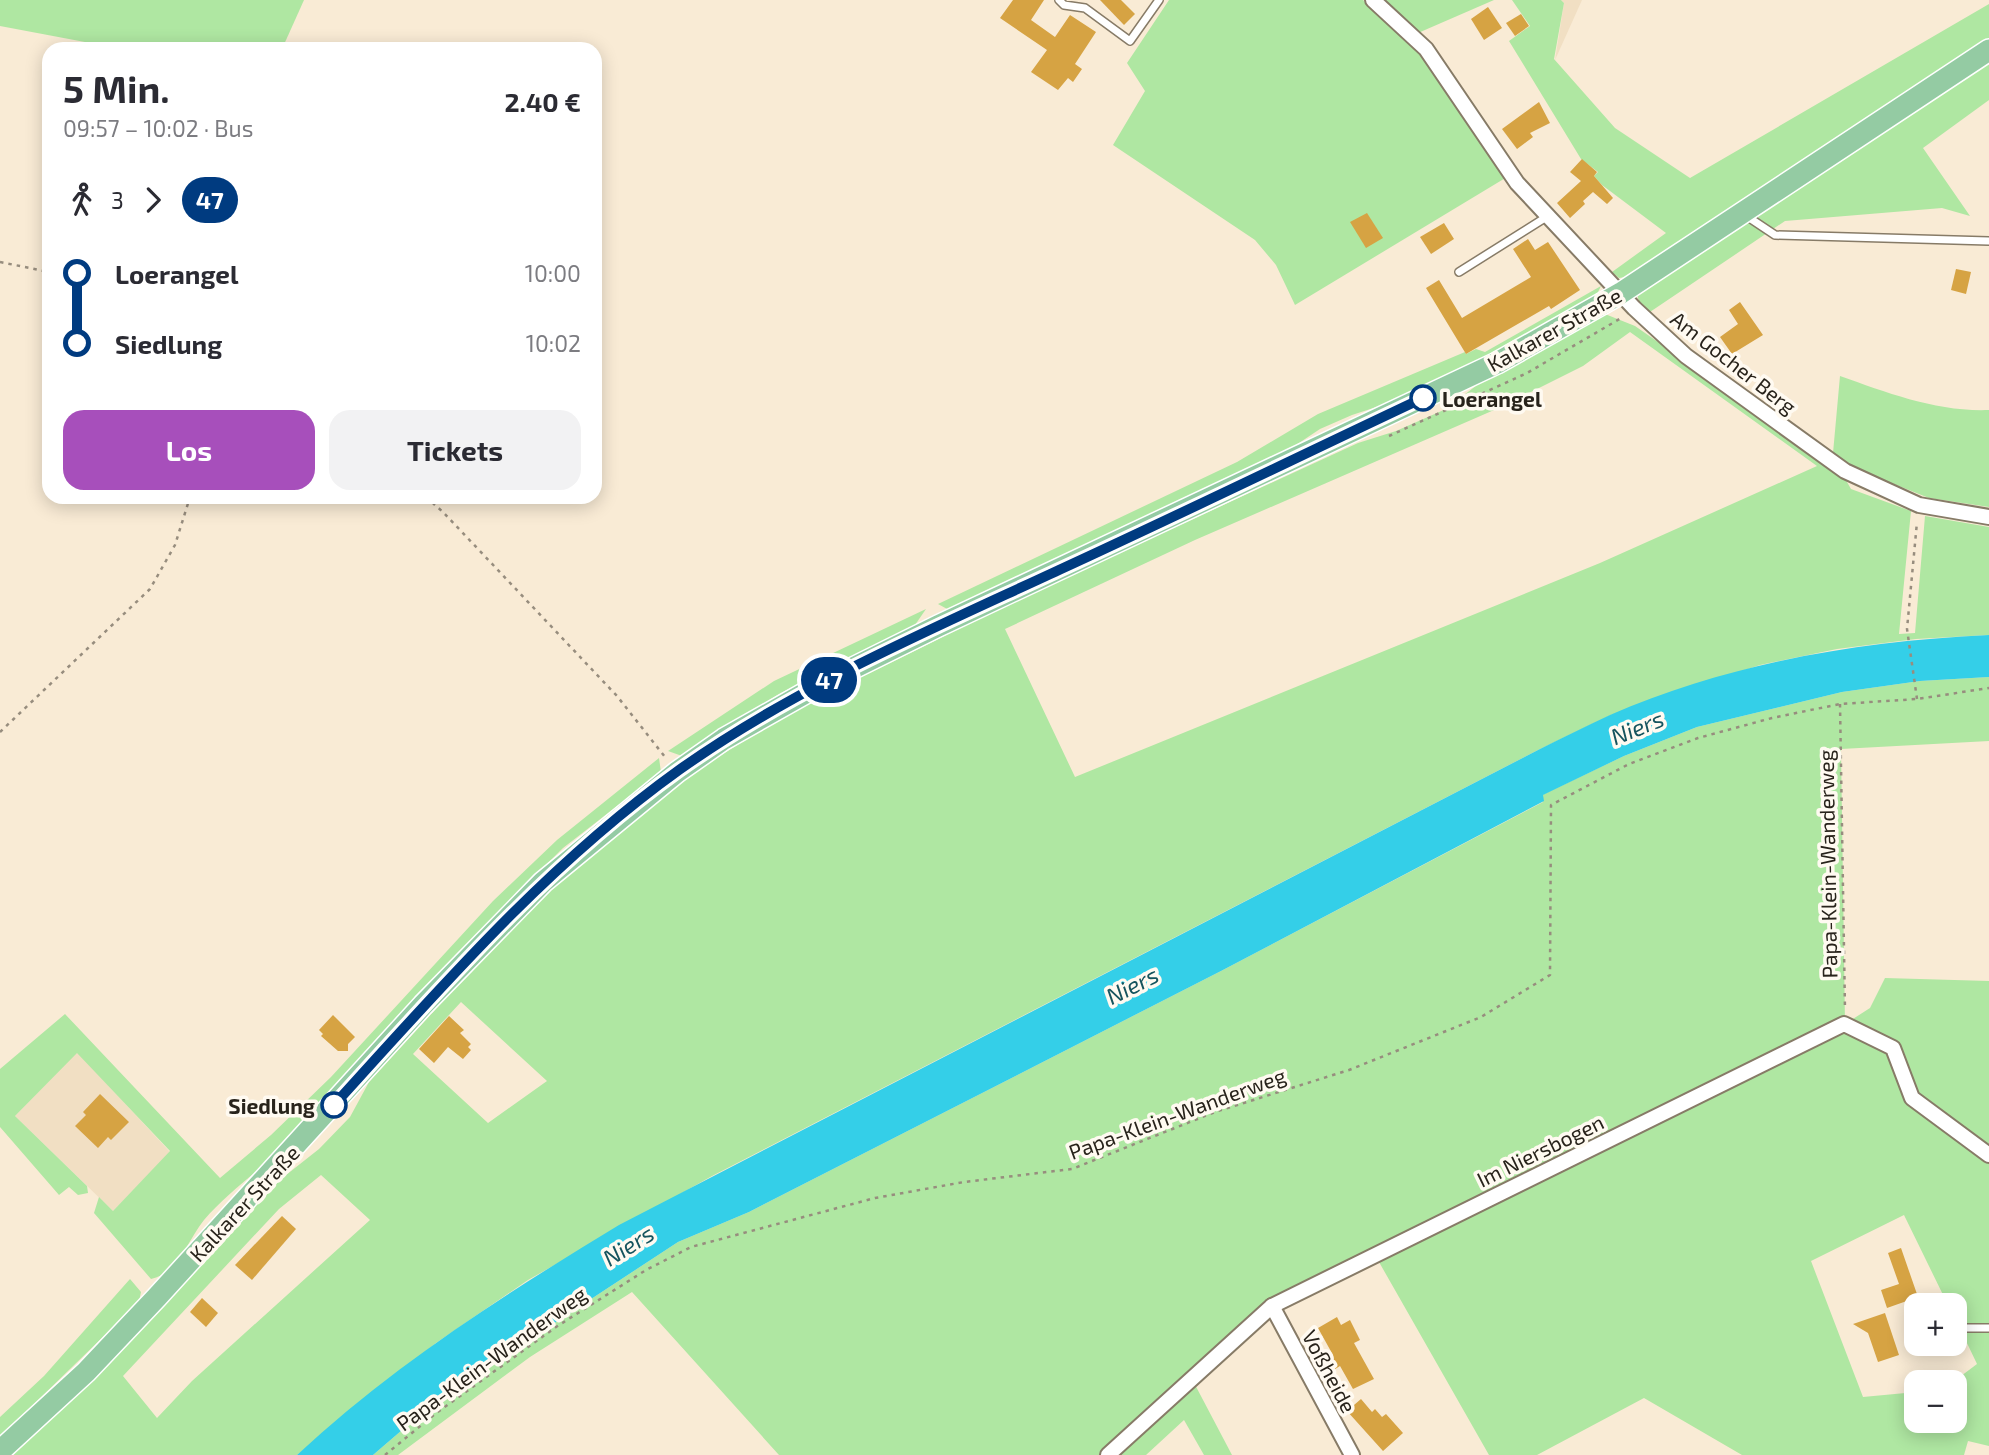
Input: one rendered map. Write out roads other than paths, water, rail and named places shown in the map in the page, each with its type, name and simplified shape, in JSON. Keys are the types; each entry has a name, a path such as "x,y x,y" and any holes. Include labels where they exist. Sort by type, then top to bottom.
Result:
{"main road":[{"name":"Kalkarer Straße","path":"0,1451 86,1372 424,1005 543,881 677,772 724,739 823,683 1627,300 1742,213 1989,50"}],"street":[{"name":"Am Gocher Berg","path":"1373,0 1426,49 1517,183 1627,300 1686,356 1845,471 1919,505 1989,517"},
{"name":"Im Niersbogen","path":"1108,1455 1272,1306 1844,1024 1893,1048 1912,1098 1989,1155"},
{"name":"Voßheide","path":"1272,1306 1352,1455"}],"lane":[{"path":"1059,0 1065,5 1085,8 1130,41 1159,0"},
{"path":"1742,213 1775,235 1989,241"},
{"path":"1459,272 1548,216"},
{"path":"1967,1328 1989,1328"}],"water":[{"name":"Niers","path":"1989,635 1989,677 1920,681 1842,692 1697,727 1624,756 1543,795 1544,801 1221,971 749,1212 678,1242 437,1400 373,1455 297,1455 372,1391 452,1332 619,1225 1583,728 1655,697 1748,668 1844,649"}],"place":[{"name":"Loerangel","path":"1423,398"},
{"name":"Siedlung","path":"334,1105"}]}
